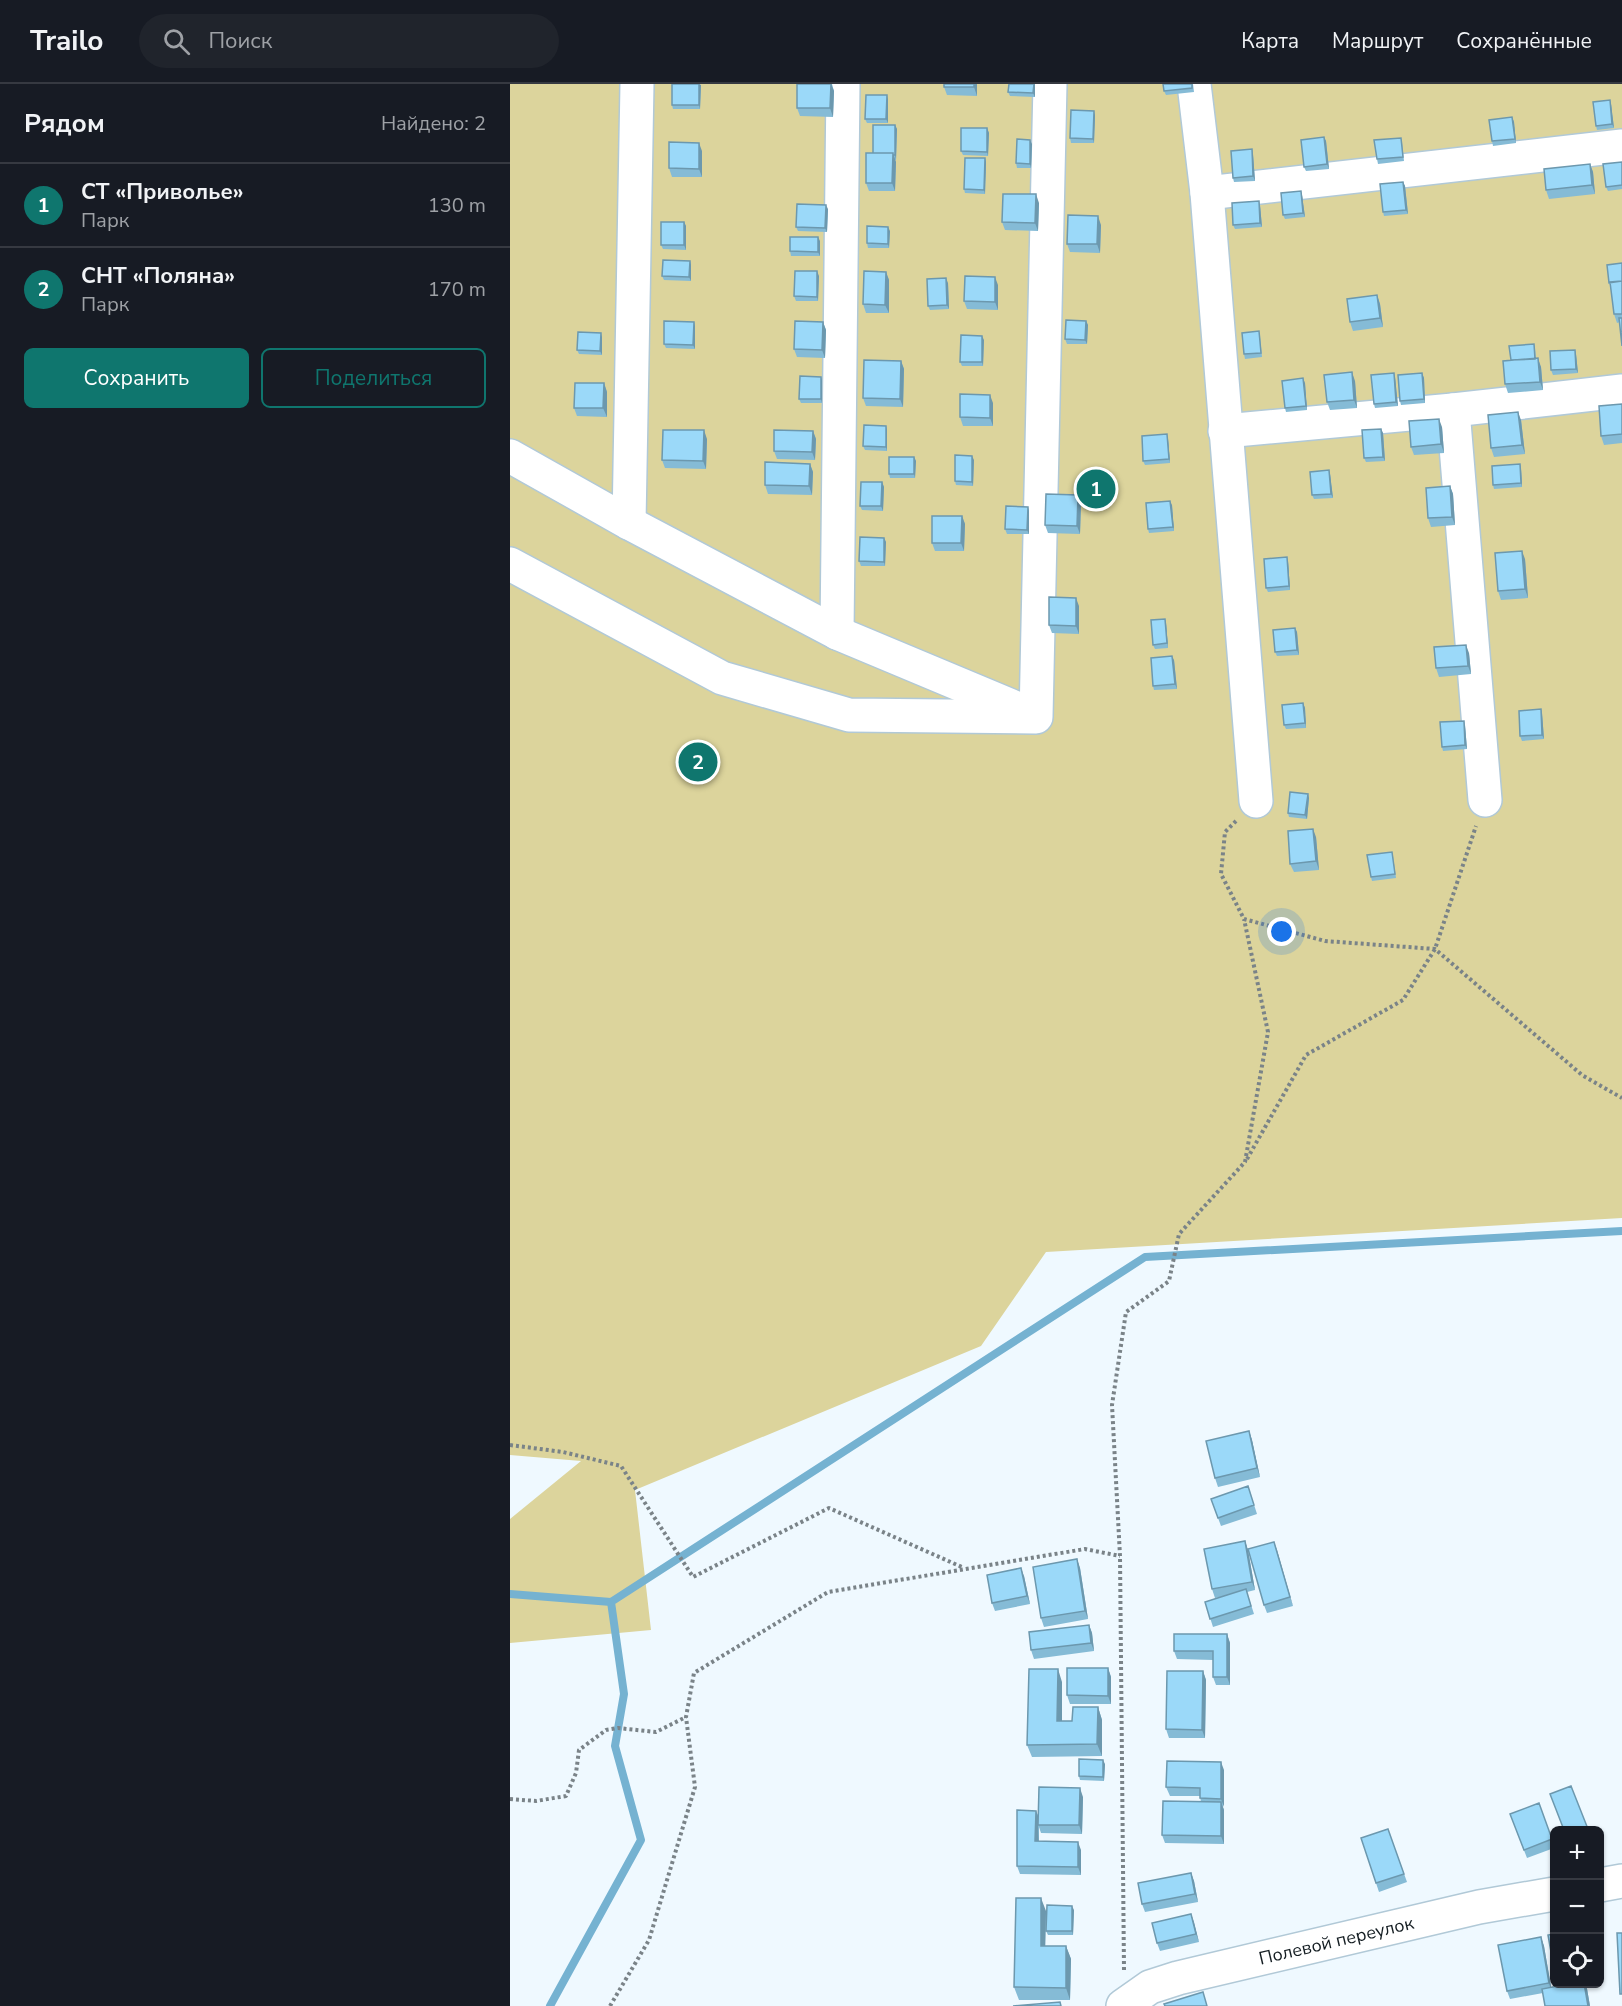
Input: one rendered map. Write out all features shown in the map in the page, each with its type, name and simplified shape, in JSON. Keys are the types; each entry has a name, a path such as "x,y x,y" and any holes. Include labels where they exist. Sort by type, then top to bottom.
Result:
{"street":[{"path":"629,523 638,84"},
{"path":"837,633 843,84"},
{"path":"1036,717 1050,84"},
{"path":"1194,84 1207,193 1256,801"},
{"path":"1207,193 1622,147"},
{"path":"1225,431 1453,410 1622,391"},
{"path":"1453,410 1485,800"},
{"path":"510,456 629,523 837,633 1036,717"},
{"path":"510,564 722,678 849,714 1036,717"},
{"path":"1604,1885 1622,1881"},
{"name":"Полевой переулок","path":"1124,2005 1150,1987 1178,1978 1479,1907 1550,1895"}],"path":[{"path":"1124,2005 1120,1556 1112,1405 1126,1312 1169,1281 1179,1234 1245,1162 1306,1055 1404,1000 1435,949 1485,800"},
{"path":"1245,1162 1268,1032 1244,919 1221,874 1225,831 1256,801"},
{"path":"1244,919 1325,941 1435,949 1582,1075 1622,1098"},
{"path":"510,1445 563,1452 621,1466 693,1577 829,1508 964,1568"},
{"path":"610,2006 649,1940 694,1787 686,1718 694,1673 828,1592 1085,1549 1120,1556"},
{"path":"510,1798 536,1801 566,1796 576,1773 579,1750 606,1730 618,1728 656,1732 686,1718"}],"shaded area":[{"path":"510,84 1622,84 1622,1218 1046,1252 981,1346 635,1490 651,1630 510,1643 510,1519 581,1461 510,1455"}],"building":[{"path":"672,84 699,84 699,105 672,105"},
{"path":"797,84 831,84 830,108 797,108"},
{"path":"944,84 974,84 974,87 944,87"},
{"path":"1009,84 1034,84 1033,93 1008,92"},
{"path":"1163,84 1192,84 1192,88 1164,91"},
{"path":"866,95 887,95 886,119 865,119"},
{"path":"1610,100 1612,124 1596,126 1593,102"},
{"path":"1071,110 1094,111 1093,139 1070,138"},
{"path":"1512,117 1515,139 1492,141 1489,120"},
{"path":"873,125 895,125 895,155 893,153 873,153"},
{"path":"961,128 987,128 987,152 961,151"},
{"path":"1324,137 1327,164 1304,167 1301,140"},
{"path":"1401,138 1403,157 1377,159 1374,140"},
{"path":"1017,139 1030,140 1030,164 1016,163"},
{"path":"669,142 699,143 699,169 669,168"},
{"path":"1252,149 1253,176 1233,178 1231,151"},
{"path":"866,153 893,153 892,183 866,183"},
{"path":"965,158 985,158 984,190 964,189"},
{"path":"1622,162 1622,185 1606,187 1603,164"},
{"path":"1590,164 1592,185 1546,190 1544,169"},
{"path":"1403,182 1406,210 1383,212 1380,184"},
{"path":"1301,191 1303,213 1283,215 1281,193"},
{"path":"1003,194 1036,194 1035,223 1002,222"},
{"path":"1259,201 1260,223 1233,225 1232,203"},
{"path":"797,204 826,205 825,228 796,227"},
{"path":"1068,215 1098,216 1097,244 1067,244"},
{"path":"661,222 684,222 684,245 661,245"},
{"path":"867,226 888,227 888,244 867,243"},
{"path":"790,237 818,237 818,252 790,251"},
{"path":"663,260 690,261 689,277 662,276"},
{"path":"1622,263 1622,281 1609,283 1607,265"},
{"path":"795,271 817,271 817,297 794,296"},
{"path":"864,271 886,272 885,305 863,304"},
{"path":"965,276 995,277 995,302 964,301"},
{"path":"946,278 947,305 928,306 927,279"},
{"path":"1622,281 1622,314 1614,314 1610,282"},
{"path":"1377,295 1380,318 1350,322 1347,299"},
{"path":"1619,318 1622,318 1622,346"},
{"path":"1066,320 1086,321 1085,340 1065,339"},
{"path":"664,321 694,322 693,345 664,344"},
{"path":"795,321 823,322 822,350 794,349"},
{"path":"1259,331 1261,353 1244,354 1242,333"},
{"path":"578,332 601,333 600,351 577,350"},
{"path":"961,335 982,336 982,362 960,362"},
{"path":"1534,344 1535,359 1511,360 1509,346"},
{"path":"1575,350 1576,369 1551,370 1550,351"},
{"path":"1538,358 1540,382 1505,384 1503,361"},
{"path":"864,360 901,361 900,399 863,398"},
{"path":"1352,372 1354,400 1327,402 1324,375"},
{"path":"1394,373 1396,402 1374,404 1371,375"},
{"path":"1422,373 1424,399 1400,401 1398,375"},
{"path":"800,376 821,377 821,399 799,399"},
{"path":"1303,378 1306,406 1285,408 1282,381"},
{"path":"575,383 604,383 603,408 574,408"},
{"path":"960,394 990,395 990,418 960,417"},
{"path":"1622,404 1622,434 1601,436 1599,406"},
{"path":"1518,412 1522,445 1491,448 1488,415"},
{"path":"1439,419 1441,444 1411,447 1409,421"},
{"path":"864,425 886,426 886,447 863,446"},
{"path":"1381,429 1383,457 1364,458 1362,430"},
{"path":"663,430 704,430 703,461 662,460"},
{"path":"774,430 813,431 812,452 774,451"},
{"path":"1167,434 1169,459 1143,461 1142,436"},
{"path":"955,455 972,456 972,482 955,481"},
{"path":"889,457 914,457 914,474 889,474"},
{"path":"765,462 810,464 809,486 765,485"},
{"path":"1520,464 1521,483 1493,485 1492,466"},
{"path":"1329,470 1331,494 1312,495 1310,472"},
{"path":"861,482 882,482 881,506 860,506"},
{"path":"1450,486 1452,517 1428,518 1426,488"},
{"path":"1046,494 1078,495 1077,526 1045,525"},
{"path":"1170,501 1173,527 1148,529 1146,503"},
{"path":"1006,506 1028,507 1027,530 1005,529"},
{"path":"932,516 962,516 961,543 932,543"},
{"path":"860,537 884,538 884,562 859,561"},
{"path":"1522,551 1525,589 1498,591 1495,553"},
{"path":"1287,557 1289,586 1266,588 1264,559"},
{"path":"1049,597 1076,598 1076,626 1049,625"},
{"path":"1165,619 1167,643 1153,645 1151,620"},
{"path":"1295,628 1297,650 1275,652 1273,630"},
{"path":"1466,645 1468,666 1436,668 1434,647"},
{"path":"1172,656 1175,684 1153,686 1151,658"},
{"path":"1303,703 1305,723 1284,725 1282,705"},
{"path":"1541,709 1542,735 1520,736 1519,711"},
{"path":"1464,721 1465,745 1442,747 1440,722"},
{"path":"1290,792 1308,794 1305,815 1288,813"},
{"path":"1313,829 1316,861 1290,864 1288,831"},
{"path":"1392,852 1395,874 1371,877 1367,855"},
{"path":"1249,1431 1257,1468 1215,1478 1206,1441"},
{"path":"1248,1486 1254,1505 1218,1518 1211,1499"},
{"path":"1245,1541 1252,1582 1212,1589 1204,1549"},
{"path":"1274,1542 1290,1597 1264,1605 1248,1549"},
{"path":"1077,1559 1085,1611 1041,1618 1033,1567"},
{"path":"1021,1568 1027,1596 992,1603 987,1575"},
{"path":"1246,1589 1251,1606 1210,1619 1205,1602"},
{"path":"1089,1625 1091,1643 1031,1650 1029,1632"},
{"path":"1174,1634 1227,1634 1227,1677 1213,1677 1213,1651 1174,1651"},
{"path":"1067,1668 1108,1668 1108,1696 1067,1695"},
{"path":"1029,1669 1058,1669 1057,1721 1072,1721 1073,1707 1098,1707 1097,1744 1027,1745"},
{"path":"1167,1671 1203,1671 1202,1730 1166,1729"},
{"path":"1079,1759 1103,1760 1103,1777 1079,1776"},
{"path":"1167,1761 1221,1762 1221,1799 1200,1798 1200,1788 1166,1787"},
{"path":"1571,1786 1587,1826 1562,1826 1550,1794"},
{"path":"1039,1787 1080,1788 1079,1825 1038,1825"},
{"path":"1163,1801 1221,1802 1221,1836 1162,1835"},
{"path":"1539,1803 1550,1833 1550,1840 1524,1850 1510,1814"},
{"path":"1017,1810 1036,1811 1035,1841 1078,1842 1078,1867 1017,1866"},
{"path":"1388,1829 1404,1874 1376,1883 1361,1838"},
{"path":"1191,1873 1195,1894 1142,1904 1138,1883"},
{"path":"1016,1898 1041,1898 1041,1946 1066,1946 1066,1988 1014,1987"},
{"path":"1047,1905 1072,1906 1072,1931 1046,1931"},
{"path":"1191,1914 1196,1934 1157,1943 1152,1923"},
{"path":"1617,1933 1622,1933 1622,1994 1620,1994"},
{"path":"1541,1937 1549,1983 1507,1991 1498,1945"},
{"path":"1585,1988 1588,2006 1545,2006 1542,1989"},
{"path":"1203,1992 1207,2006 1165,2006 1164,2004"},
{"path":"1060,2002 1061,2006 1013,2006"}],"waterway":[{"path":"510,1594 611,1602 1145,1257 1622,1231"},
{"path":"550,2006 641,1840 615,1746 624,1694 611,1602"}],"place":[{"name":"СТ «Приволье»","path":"1096,489"},
{"name":"СНТ «Поляна»","path":"698,762"}]}
